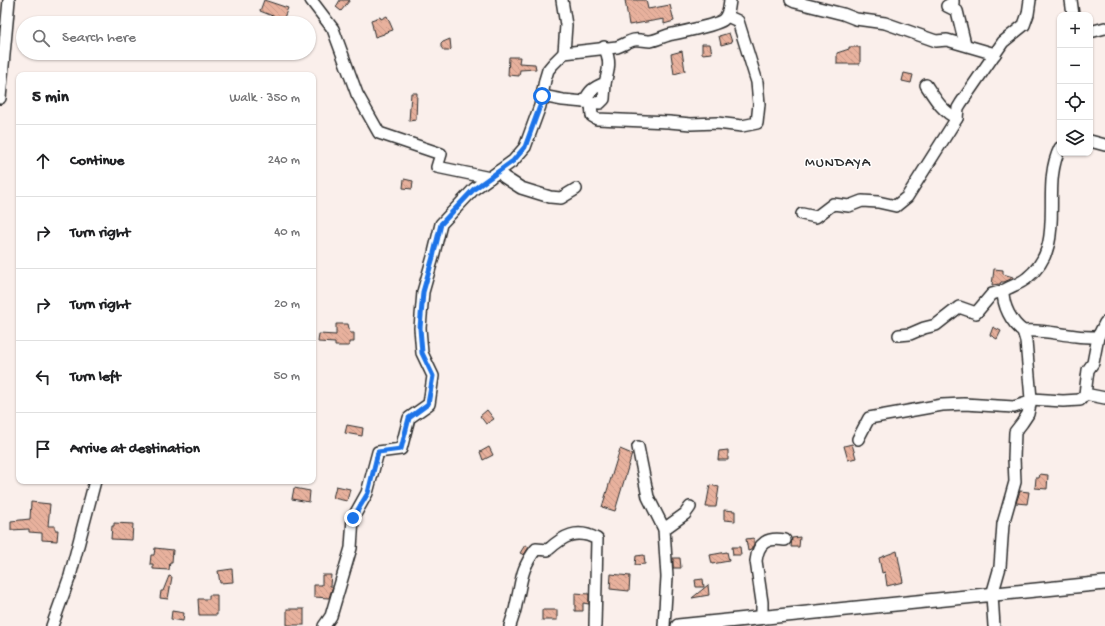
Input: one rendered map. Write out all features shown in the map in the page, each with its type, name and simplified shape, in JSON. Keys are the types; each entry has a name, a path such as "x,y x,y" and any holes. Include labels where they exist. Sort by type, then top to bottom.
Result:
{"main road":[{"path":"678,626 992,596 1105,583"}],"street":[{"path":"0,98 3,38 9,0"},
{"path":"311,0 333,29 357,94 379,133 441,154 437,167 495,174 504,177 521,188 550,197 561,198 576,189"},
{"path":"562,0 566,25 564,53"},
{"path":"324,626 331,616 351,548 353,518 368,493 378,452 401,449 409,418 428,404 433,376 422,353 420,328 423,292 441,224 474,189 513,161 525,147 540,106 548,70 564,53 625,45 634,40 651,41 673,34 679,34 686,30 715,24 724,20 728,13 730,0"},
{"path":"791,0 843,14 850,18 885,23 936,42 947,40 995,54"},
{"path":"953,0 953,3 947,6 957,11 964,44"},
{"path":"802,214 816,217 834,204 850,206 862,201 878,202 896,206 907,197 957,118 958,108 961,102 1003,42 1024,25 1028,14 1030,0"},
{"path":"1071,0 1073,12"},
{"path":"605,83 595,87 589,92 587,103 592,116 597,119 691,124 717,123 742,126 757,123 759,104 757,82 738,21 726,16"},
{"path":"1093,31 1105,28"},
{"path":"542,96 587,103 600,103 604,100 605,83 610,61 604,47"},
{"path":"926,85 932,96 943,108 957,118"},
{"path":"1093,142 1105,144"},
{"path":"899,335 910,334 936,325 959,307 976,313 992,294 1016,286 1028,278 1041,263 1047,252 1051,233 1051,175 1053,164 1057,155"},
{"path":"994,626 992,596 1000,566 1003,524 1015,482 1015,432 1028,414 1030,401 1026,341 1023,331 1017,326 1009,314 1003,299 1003,291"},
{"path":"858,439 869,418 942,405 964,404 1014,408 1030,401 1080,400 1085,394 1088,370 1093,362 1098,338 1105,323"},
{"path":"1023,331 1045,330 1075,336 1098,338"},
{"path":"1085,394 1105,398"},
{"path":"638,447 648,497 664,529 667,577 664,626"},
{"path":"52,626 70,576 94,484"},
{"path":"664,529 685,514 690,507"},
{"path":"510,626 516,606 519,584 529,558 536,549 548,550 561,539 576,533 590,535 597,539 595,626"},
{"path":"762,618 762,602 756,555 763,543 774,538 785,540"}],"building":[{"path":"264,0 288,8 285,16 273,16 260,11"},
{"path":"340,0 350,0 341,11 336,7"},
{"path":"625,0 646,0 648,9 670,5 674,21 664,24 664,19 629,25"},
{"path":"387,16 393,30 375,37 371,20 380,17 381,19"},
{"path":"729,33 732,42 721,45 719,36"},
{"path":"450,39 451,49 449,51 444,51 441,44"},
{"path":"702,44 710,44 712,53 702,54"},
{"path":"849,47 860,47 860,64 837,64 837,53 849,49"},
{"path":"682,51 685,71 674,74 671,54"},
{"path":"509,57 520,57 519,63 535,64 536,69 520,70 519,76 508,75"},
{"path":"904,73 913,75 911,83 902,81"},
{"path":"411,93 417,93 416,120 409,121"},
{"path":"404,179 413,181 412,189 403,188"},
{"path":"994,269 1003,270 1003,274 1013,278 1001,282 1000,284 992,285"},
{"path":"336,324 348,324 350,333 354,333 354,342 349,342 349,346 335,346 335,343 318,342 319,334 336,335"},
{"path":"993,327 1001,331 997,339 990,335"},
{"path":"487,410 494,419 486,424 480,416"},
{"path":"347,425 363,428 362,436 345,433"},
{"path":"852,444 856,458 848,460 844,446"},
{"path":"489,447 493,455 483,460 480,452"},
{"path":"620,449 632,454 615,511 602,507"},
{"path":"728,450 728,460 718,460 719,451"},
{"path":"1040,474 1048,475 1047,489 1035,488 1036,478 1039,478"},
{"path":"710,485 719,487 716,507 706,507"},
{"path":"336,486 350,489 347,501 333,498"},
{"path":"294,488 310,491 309,502 292,499"},
{"path":"1020,491 1029,492 1027,504 1016,503"},
{"path":"31,502 50,504 48,526 55,526 55,530 58,530 57,541 42,540 42,533 29,532 29,529 11,530 11,521 30,519"},
{"path":"724,510 735,511 735,521 724,520"},
{"path":"114,523 133,524 132,540 111,539 112,526 114,526"},
{"path":"800,537 799,547 791,547 792,538"},
{"path":"754,538 754,544 751,550 748,551 746,539"},
{"path":"525,545 529,547 524,555 520,553"},
{"path":"732,547 740,547 741,555 733,555"},
{"path":"155,548 173,550 172,562 170,562 169,570 153,569 153,564 150,564 151,555 154,555"},
{"path":"897,551 903,582 887,586 885,572 882,573 879,558"},
{"path":"727,552 729,561 712,564 710,555"},
{"path":"644,555 645,564 635,565 636,556"},
{"path":"673,558 680,558 681,568 673,568"},
{"path":"232,569 233,582 220,583 218,571"},
{"path":"611,574 630,576 629,591 610,589"},
{"path":"322,575 331,575 330,586 333,586 329,598 314,597 314,585 322,585"},
{"path":"169,576 172,577 168,599 160,598 161,591 163,591"},
{"path":"703,579 704,587 696,587 695,580"},
{"path":"708,585 709,595 692,598"},
{"path":"575,593 589,594 589,604 583,603 583,611 575,611"},
{"path":"209,595 217,595 217,615 199,615 198,599 209,599"},
{"path":"287,609 304,609 304,625 287,625"},
{"path":"542,610 557,610 557,620 542,620"},
{"path":"172,611 184,613 183,621 171,619"}],"district":[{"name":"MUNDAYA","path":"838,161"}],"route":[{"path":"353,518 368,493 378,452 401,449 409,418 428,404 433,376 422,353 420,328 423,292 441,224 474,189 513,161 525,147 540,106 542,96"}]}
